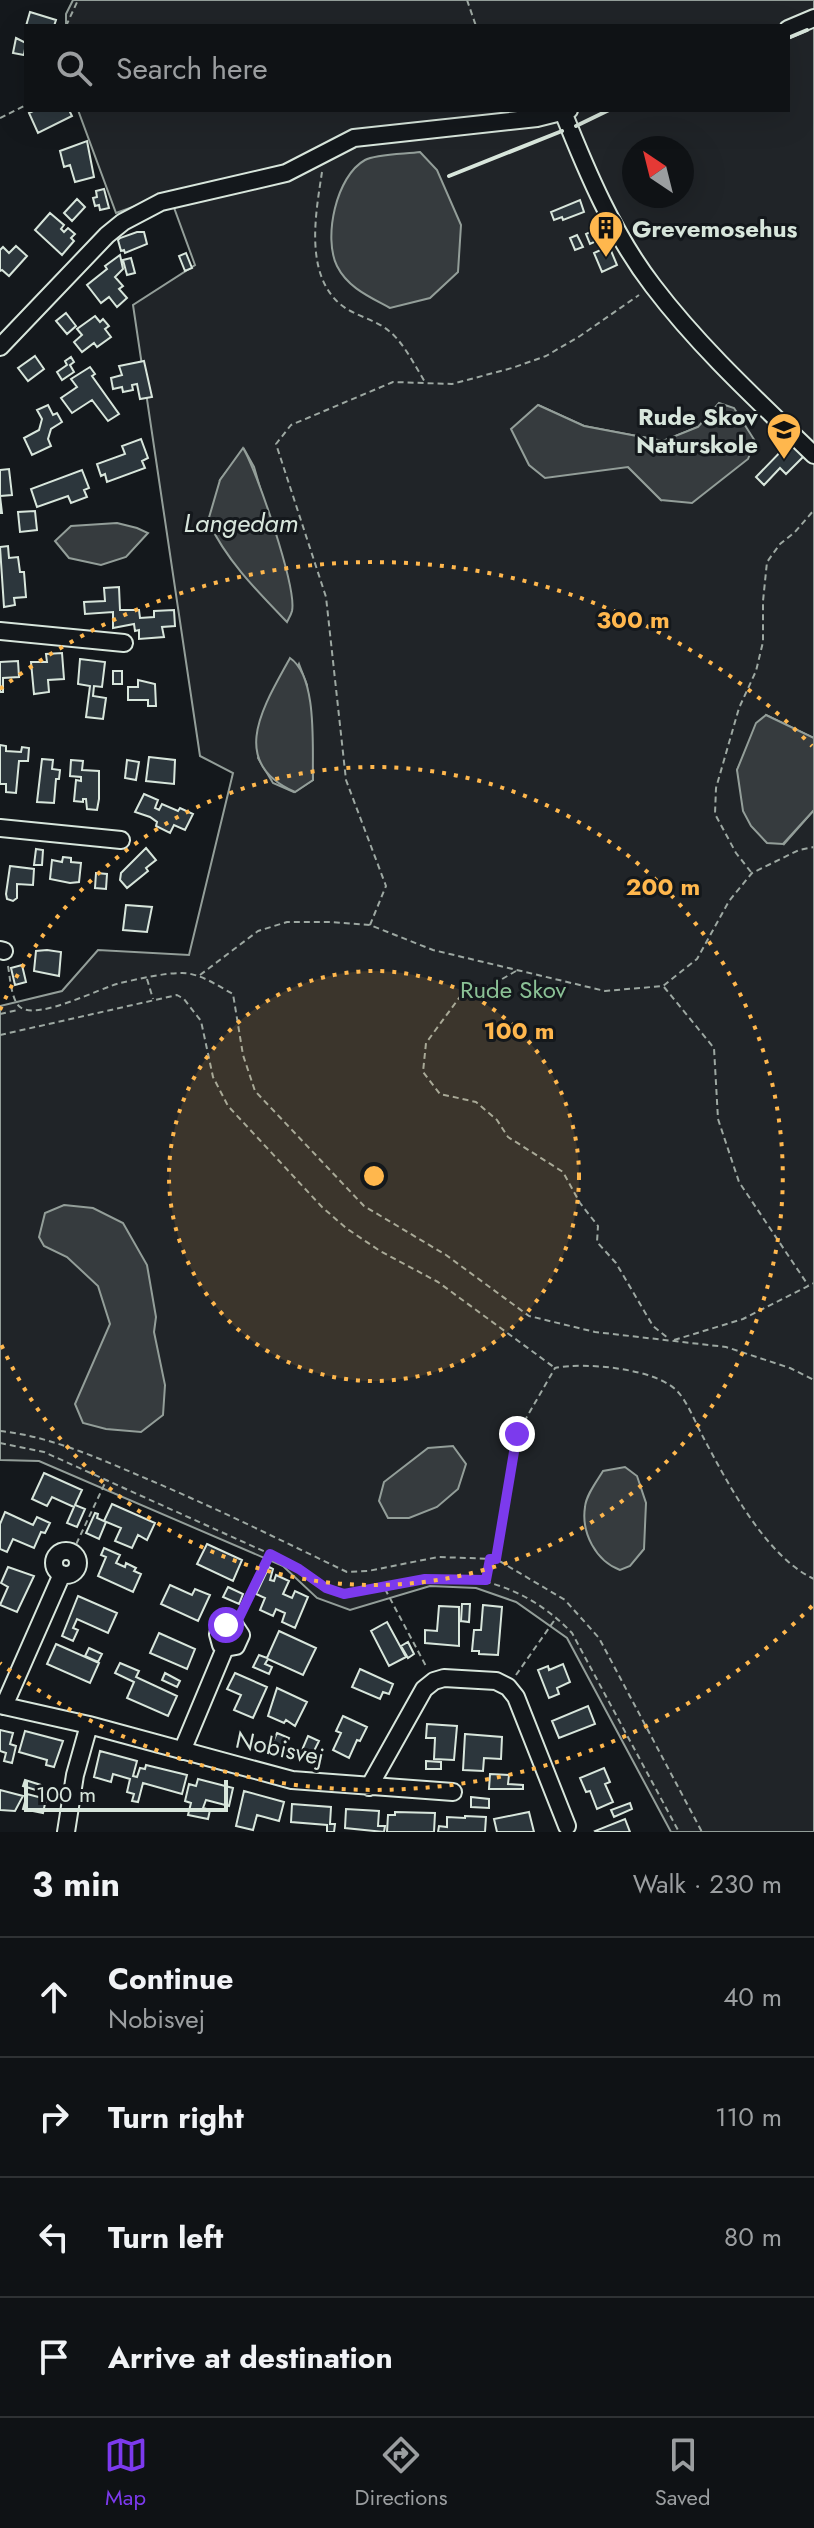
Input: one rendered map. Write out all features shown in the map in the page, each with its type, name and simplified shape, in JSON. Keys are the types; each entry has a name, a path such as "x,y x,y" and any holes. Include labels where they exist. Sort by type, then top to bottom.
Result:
{"street":[{"path":"790,28 814,18"},
{"path":"0,347 104,238 132,217 161,202 286,173 354,138 537,118 562,112"},
{"path":"566,112 589,177 653,286 735,379 814,455"},
{"path":"0,631 124,643"},
{"path":"0,828 121,840"},
{"name":"Nobisvej","path":"72,1553 63,1552 54,1561 62,1574 2,1705 89,1725 292,1780 453,1792"},
{"path":"182,1751 225,1648 240,1642 241,1635 235,1626"},
{"path":"369,1787 424,1689 444,1678 496,1681 508,1687 516,1697 567,1826"},
{"path":"66,1832 75,1775 89,1725"}],"path":[{"path":"67,24 78,0"},
{"path":"467,0 475,24"},
{"path":"0,118 24,106"},
{"path":"324,156 314,237 317,260 327,285 339,303 390,331 426,383"},
{"path":"370,925 386,886 346,780 326,597 276,444 291,425 393,382 452,384 546,356 653,286"},
{"path":"752,873 736,853 715,814 716,788 739,708 756,671 763,642 767,562 780,544 814,510"},
{"path":"199,976 258,931 287,922 370,925 433,950 605,991 663,986 697,959 729,901 752,873 799,850 814,847"},
{"path":"2,950 16,1003 21,1009"},
{"path":"517,971 490,986 462,994 426,1043 423,1072 440,1094 476,1102 497,1120 508,1137 563,1172 580,1203 598,1226 597,1242 616,1263 653,1326 671,1341"},
{"path":"0,1014 67,1003 118,984 183,973 199,976 233,994 243,1055 255,1091 364,1206 446,1255 529,1316 595,1332 726,1347 790,1368 814,1380"},
{"path":"147,979 154,1000"},
{"path":"663,986 714,1048 718,1119 739,1182 808,1285"},
{"path":"0,1035 177,995 184,999 201,1021 213,1077 228,1106 322,1207 380,1251 438,1282 555,1368 576,1364 651,1376 673,1387 721,1470 776,1553 798,1571 814,1579"},
{"path":"671,1341 743,1319 814,1283"},
{"path":"496,1559 517,1434 555,1368"},
{"path":"0,1431 18,1433 96,1457 172,1489 347,1572 368,1571 438,1557 496,1559 565,1600 599,1638 702,1832"},
{"path":"0,1443 44,1452 270,1554 326,1588 344,1594 425,1579 486,1580 512,1589 557,1617 572,1633 679,1832"},
{"path":"72,1553 107,1480"},
{"path":"235,1626 270,1554"},
{"path":"486,1580 490,1559"},
{"path":"384,1588 434,1681"},
{"path":"508,1687 557,1617"}],"green space":[{"name":"Rude Skov","path":"73,0 814,0 814,738 766,715 737,770 784,844 814,810 814,1832 671,1832 567,1638 516,1602 476,1588 430,1586 350,1610 317,1598 283,1566 39,1461 0,1460 0,1006 62,991 98,950 189,955 233,773 200,756 133,305 195,265 169,194 116,213 79,112 790,112 790,24 66,24 66,14","holes":["538,405 584,426 663,441 698,427 661,500 628,467","244,449 254,467 263,498 220,480","299,664 307,685 313,780 294,792 273,783 258,758"]}],"water":[{"path":"420,152 437,170 461,225 458,272 430,298 390,308 353,286 337,266 331,240 335,208 346,179 365,160"},
{"path":"719,403 734,408 755,441 748,459 692,503 661,500 628,467 545,478 529,465 511,429 538,405 584,426 663,441 698,427"},
{"name":"Langedam","path":"243,448 266,504 282,555 292,598 292,611 287,622 233,562 208,521 220,480"},
{"path":"117,523 148,533 126,557 101,565 69,558 55,541 71,526"},
{"path":"290,658 299,667 305,681 313,732 313,780 295,792 274,780 262,765 257,749 257,731 262,713"},
{"path":"766,715 814,738 814,810 783,844 767,843 751,826 743,811 737,770 756,723"},
{"path":"64,1205 93,1208 123,1223 147,1265 156,1317 154,1332 165,1385 163,1415 141,1432 106,1429 83,1423 75,1404 110,1324 98,1286 67,1257 44,1246 39,1237 45,1213"},
{"path":"453,1446 466,1464 458,1489 437,1507 409,1518 388,1518 379,1501 384,1482 428,1448"},
{"path":"625,1467 637,1476 646,1503 644,1549 630,1566 620,1570 597,1553 588,1536 584,1517 587,1498 603,1471"}],"building":[{"path":"30,12 56,20 55,24 27,24"},
{"path":"16,38 24,42 24,55 13,53"},
{"path":"70,112 72,116 38,133 29,113"},
{"path":"87,141 94,177 75,182 70,165 64,167 60,151"},
{"path":"104,189 109,208 100,210 93,198 97,197 96,191"},
{"path":"77,199 85,207 72,221 64,213"},
{"path":"580,200 584,212 554,220 551,212"},
{"path":"50,213 64,225 61,229 64,232 68,228 75,234 71,238 74,241 62,255 35,230"},
{"path":"599,228 603,238 590,244 586,234"},
{"path":"144,232 147,244 125,253 121,251 118,240"},
{"path":"577,235 583,247 575,250 570,238"},
{"path":"16,246 27,256 9,276 0,271 0,250 3,247 9,253"},
{"name":"Grevemosehus","path":"609,246 617,265 602,272 594,253"},
{"path":"186,253 192,268 185,271 179,256"},
{"path":"120,255 123,269 115,277 123,286 119,289 127,298 117,307 109,297 101,303 87,285"},
{"path":"131,258 135,273 127,275 123,260"},
{"path":"66,313 76,326 67,334 56,321"},
{"path":"95,316 109,326 105,329 111,337 97,347 94,343 82,352 74,342 82,335 77,329"},
{"path":"35,356 44,369 28,381 18,368"},
{"path":"71,357 74,362 70,365 74,372 62,380 57,372 67,365 65,361"},
{"path":"144,361 152,397 140,399 137,384 132,385 133,390 123,392 122,387 113,389 111,378 122,375 119,366"},
{"path":"90,367 95,374 92,376 119,414 108,421 92,400 72,413 61,398 77,387 71,379"},
{"path":"48,405 53,415 57,413 62,422 51,429 48,439 51,446 32,455 24,438 39,430 42,419 37,410"},
{"path":"141,439 148,458 142,461 145,468 107,482 97,464 125,454 122,446"},
{"path":"790,442 804,456 786,474 780,468 764,485 756,477"},
{"path":"9,469 12,495 0,496 0,470"},
{"path":"82,470 89,488 84,490 87,497 71,503 68,496 37,507 31,489"},
{"path":"35,511 37,530 20,532 18,512"},
{"path":"8,546 9,558 18,557 20,572 24,572 26,597 14,598 15,605 4,607 0,547"},
{"path":"119,587 120,610 139,610 140,618 154,617 154,611 174,610 175,626 162,627 164,637 139,639 139,630 135,631 134,624 113,628 113,612 85,614 84,602 105,601 104,588"},
{"path":"62,653 64,679 48,680 49,692 34,694 31,662 47,662 46,654"},
{"path":"80,659 105,662 102,687 94,686 93,696 106,698 103,719 86,717 90,686 78,684"},
{"path":"18,661 19,677 3,678 3,692 0,692 0,662"},
{"path":"113,671 122,671 122,684 113,684"},
{"path":"138,680 155,684 156,706 148,706 148,700 128,700 128,687 138,687"},
{"path":"0,745 6,746 6,751 21,752 22,747 29,748 28,761 19,761 16,793 6,792 6,784 0,784"},
{"path":"149,757 175,760 174,784 146,781"},
{"path":"42,759 53,760 52,769 60,770 54,803 37,802"},
{"path":"71,760 83,761 82,770 99,771 97,810 87,809 86,799 83,802 74,801 76,780 81,781 81,777 70,776"},
{"path":"127,760 139,762 136,780 125,778"},
{"path":"144,794 158,800 155,808 159,810 162,804 193,814 185,830 174,825 170,833 156,826 157,822 150,817 135,812"},
{"path":"146,848 156,860 127,888 120,880 121,873"},
{"path":"36,849 43,850 42,865 34,865"},
{"path":"63,857 81,863 79,882 50,879 52,860 62,862"},
{"path":"10,866 34,869 33,885 17,884 17,898 13,901 7,899 6,894"},
{"path":"96,873 107,874 106,889 95,888"},
{"path":"126,905 152,907 147,932 123,930"},
{"path":"36,951 61,952 59,976 34,971"},
{"path":"22,965 26,982 15,985 11,968"},
{"path":"44,1473 82,1490 75,1505 85,1509 77,1527 67,1523 74,1507 52,1497 47,1506 32,1499"},
{"path":"112,1504 155,1523 147,1540 138,1535 132,1548 115,1541 121,1528 104,1521"},
{"path":"5,1512 33,1525 37,1517 50,1523 45,1533 41,1532 34,1548 13,1539 7,1552 0,1549 0,1524"},
{"path":"95,1513 98,1514 97,1518 106,1522 99,1539 86,1533"},
{"path":"207,1544 242,1560 233,1581 197,1564"},
{"path":"104,1548 120,1555 116,1563 125,1567 126,1563 141,1574 133,1592 98,1576 106,1557 101,1555"},
{"path":"8,1567 34,1576 17,1612 0,1605 8,1587 1,1583"},
{"path":"269,1567 273,1569 270,1580 274,1581 276,1575 289,1581 283,1594 292,1598 295,1591 308,1597 295,1628 282,1622 285,1613 276,1609 273,1616 260,1610 265,1598 256,1594"},
{"path":"170,1585 192,1595 195,1589 210,1595 198,1621 161,1604"},
{"path":"228,1587 243,1594 239,1604 223,1597"},
{"path":"78,1596 117,1613 108,1633 77,1619 73,1628 78,1630 73,1641 62,1636"},
{"path":"462,1604 470,1604 469,1622 461,1621"},
{"path":"483,1605 502,1607 498,1655 472,1651 474,1630 481,1630"},
{"path":"439,1606 459,1607 459,1646 425,1643 425,1630 437,1631"},
{"path":"387,1622 406,1657 389,1666 371,1631"},
{"path":"279,1631 316,1648 303,1675 268,1659 265,1664 272,1667 269,1674 253,1667 259,1655 267,1658"},
{"path":"159,1633 195,1649 187,1669 150,1653"},
{"path":"408,1642 414,1654 408,1658 401,1646"},
{"path":"56,1644 99,1663 90,1683 47,1664"},
{"path":"89,1648 102,1654 98,1662 85,1656"},
{"path":"120,1663 139,1671 136,1677 177,1696 168,1716 127,1698 134,1682 115,1673"},
{"path":"563,1664 570,1682 557,1688 559,1694 549,1698 538,1670 548,1666 549,1670"},
{"path":"360,1669 393,1684 389,1694 383,1692 380,1699 352,1687"},
{"path":"165,1673 180,1681 177,1687 162,1680"},
{"path":"235,1673 267,1687 253,1718 234,1710 241,1695 227,1689"},
{"path":"277,1688 307,1702 295,1726 286,1720 284,1723 268,1716"},
{"path":"588,1706 595,1724 559,1738 552,1721"},
{"path":"343,1716 367,1727 349,1758 333,1750 341,1733 336,1731"},
{"path":"427,1724 457,1726 454,1760 434,1759 435,1738 426,1738"},
{"path":"0,1730 13,1733 10,1744 16,1746 12,1763 4,1761 6,1753 0,1751"},
{"path":"25,1731 63,1741 54,1767 46,1765 47,1760 19,1752"},
{"path":"277,1733 289,1738 284,1751 271,1746"},
{"path":"465,1734 502,1737 501,1759 484,1758 483,1771 463,1770"},
{"path":"308,1736 319,1741 312,1755 302,1750"},
{"path":"100,1751 137,1761 133,1776 137,1777 140,1768 145,1769 146,1765 187,1775 182,1794 143,1783 138,1802 132,1801 134,1794 127,1792 130,1779 113,1774 111,1782 94,1777"},
{"path":"426,1761 441,1762 441,1769 426,1769"},
{"path":"604,1768 610,1782 605,1784 613,1802 597,1809 590,1791 586,1792 580,1778"},
{"path":"490,1774 509,1775 508,1784 523,1785 523,1789 489,1789"},
{"path":"198,1779 233,1788 229,1806 206,1800 203,1808 210,1810 208,1819 188,1815 191,1803 185,1801 189,1784 196,1786"},
{"path":"25,1780 41,1785 39,1791 23,1786"},
{"path":"0,1790 23,1796 15,1811 0,1810"},
{"path":"244,1791 284,1802 279,1821 257,1815 253,1830 236,1826"},
{"path":"27,1794 46,1799 43,1813 23,1809"},
{"path":"471,1797 489,1799 489,1808 471,1807"},
{"path":"630,1803 632,1809 614,1817 611,1810"},
{"path":"292,1804 331,1807 330,1824 335,1824 334,1832 327,1832 327,1825 291,1822"},
{"path":"346,1809 379,1811 378,1826 385,1826 384,1832 345,1828"},
{"path":"395,1812 435,1813 434,1832 387,1832 388,1815 395,1815"},
{"path":"529,1812 534,1832 497,1832 494,1819"},
{"path":"447,1817 486,1817 485,1832 438,1832 439,1826 447,1827"},
{"path":"625,1819 630,1832 595,1831"}],"wall":[{"path":"790,37 807,30"},
{"path":"576,126 605,112"},
{"path":"449,176 562,131"}],"place":[{"name":"Grevemosehus","path":"606,259"},
{"name":"Rude Skov Naturskole","path":"784,461"}],"route":[{"path":"226,1625 235,1626 270,1554 326,1588 344,1594 425,1579 486,1580 490,1559 496,1559 517,1434"}]}
